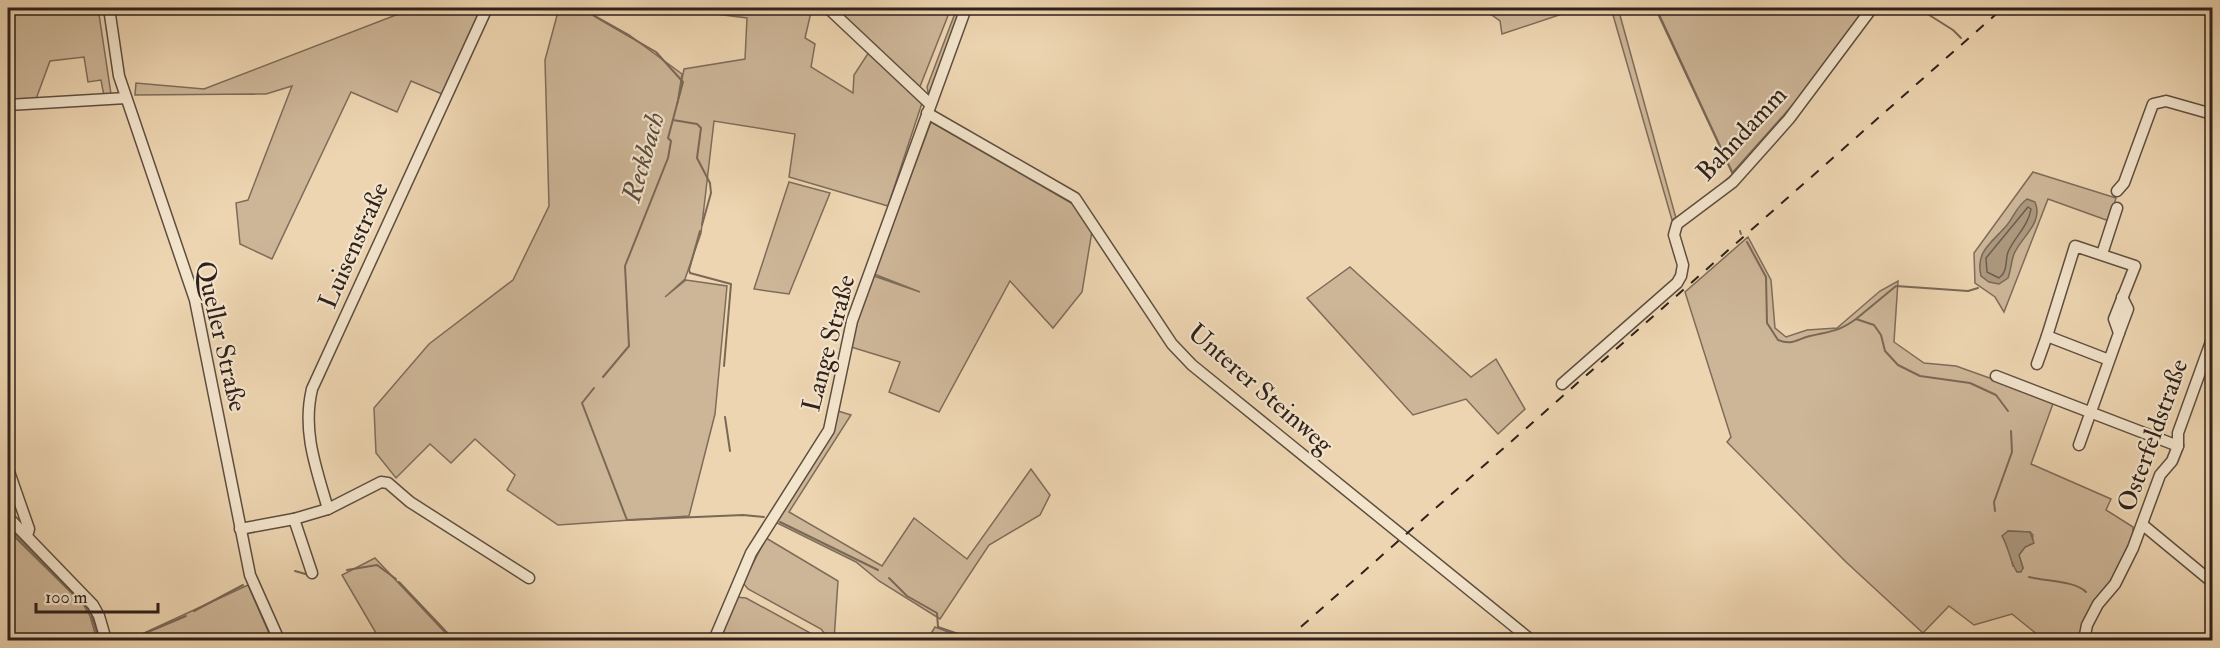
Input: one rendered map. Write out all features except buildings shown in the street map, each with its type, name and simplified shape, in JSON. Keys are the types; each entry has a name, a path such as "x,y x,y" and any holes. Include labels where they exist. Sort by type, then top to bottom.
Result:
{"street":[{"name":"Queller Straße","path":"109,8 116,64 126,98 195,300 250,575 279,640"},
{"name":"Luisenstraße","path":"328,509 311,453 307,420 312,389 487,8"},
{"path":"828,8 929,109"},
{"name":"Lange Straße","path":"714,640 751,553 829,430 852,321 966,8"},
{"name":"Bahndamm","path":"1562,384 1677,283 1683,265 1674,235 1677,224 1733,182 1789,119 1872,8"},
{"path":"8,105 126,98"},
{"path":"2117,191 2124,183 2153,104 2166,101 2212,114"},
{"name":"Unterer Steinweg","path":"929,109 1075,198 1172,344 1192,365 1531,640"},
{"path":"2102,254 2117,208"},
{"path":"2037,364 2075,246 2135,266 2114,319 2119,333 2079,445"},
{"path":"2047,336 2109,360"},
{"name":"Osterfeldstraße","path":"2084,640 2087,625 2098,604 2115,585 2143,525 2144,511 2160,475 2172,461 2178,446 2178,433 2212,339"},
{"path":"1996,376 2178,446"},
{"path":"8,469 29,529 27,536"},
{"path":"240,529 294,519 328,509 381,482 388,483 410,502 529,578"},
{"path":"8,517 93,605 106,640"},
{"path":"294,519 312,573"},
{"path":"2143,525 2212,582"}],"shaded area":[{"path":"8,8 98,8 111,94 104,96 101,80 88,82 84,57 50,61 36,99 8,100"},
{"path":"414,8 483,8 442,94 411,81 397,112 351,92 272,259 240,244 236,203 248,200 292,86 266,94 135,95 136,83 204,89"},
{"path":"559,8 581,8 629,35 682,74 677,105 684,69 745,59 747,18 669,8 812,8 805,38 815,44 811,67 853,93 854,75 869,52 922,103 888,206 789,177 795,134 714,121 701,233 685,279 665,297 686,280 727,286 715,414 689,516 558,525 507,490 515,475 475,439 451,463 430,444 396,478 376,453 374,408 429,344 513,280 549,206 545,60"},
{"path":"832,8 951,8 919,89"},
{"path":"957,8 963,8 929,97 927,87"},
{"path":"1482,8 1580,8 1502,34 1500,21"},
{"path":"1611,8 1618,8 1676,218 1672,220"},
{"path":"1655,8 1867,8 1805,91 1732,173"},
{"path":"931,122 1073,204 1092,231 1082,292 1053,328 1010,281 939,412 889,392 900,362 851,347 854,323 871,275 920,292 874,274"},
{"path":"2033,172 2116,198 2109,221 2048,199 2004,312 1995,297 1975,283 1974,253"},
{"path":"789,182 830,193 789,294 754,289"},
{"path":"1748,237 1771,280 1775,328 1786,337 1807,330 1837,328 1880,291 1898,281 1894,342 1924,363 1956,366 2054,401 2031,464 2111,499 2106,510 2133,527 2133,539 2080,640 2044,640 2012,614 1974,625 1949,606 1923,633 1846,562 1727,442 1731,437 1685,292","holes":["2008,531 2030,532 2033,535 2032,544 2025,547 2019,555 2023,568 2013,566 2007,543"]},
{"path":"1350,267 1471,377 1496,359 1525,409 1498,434 1466,399 1413,415 1307,298"},
{"path":"838,411 851,415 789,512 882,566 914,518 967,559 1031,469 1050,495 1040,515 989,545 940,619 879,581 856,562 775,522"},
{"path":"8,527 82,602 90,616 97,640 8,640"},
{"path":"766,538 838,581 834,640 830,640 821,629 748,589 743,583"},
{"path":"375,558 452,640 380,640 342,575"},
{"path":"248,585 272,640 129,640"},
{"path":"736,597 746,598 814,635 819,640 719,640"},
{"path":"935,627 970,640 927,640"}],"water":[{"path":"2027,199 2035,202 2037,210 2034,223 2014,254 2008,278 1999,284 1989,282 1981,276 1980,260 1986,248"},
{"path":"2008,531 2030,532 2034,543 2025,547 2019,555 2023,568 2021,572 2017,572 2002,536"}],"waterway":[{"path":"1656,8 1733,174 1722,184"},
{"path":"1926,13 1953,30 1961,38"},
{"name":"Reckbach","path":"594,16 656,52 683,82 668,138 671,141 668,158 625,266 629,346 603,377"},
{"path":"673,120 697,124 701,128 697,158 710,183 711,193 702,225"},
{"path":"700,231 690,273 731,284 724,366"},
{"path":"1747,242 1766,277 1767,323 1778,340 1794,341 1829,332 1856,319 1874,325 1881,335 1885,351 1898,365 1920,376 1970,383 1996,395 2008,411"},
{"path":"1856,319 1896,286 1968,291 1978,288"},
{"name":"Reckbach","path":"594,388 582,403 627,520 743,515 764,517"},
{"path":"725,417 730,451"},
{"path":"1995,511 1994,502 2012,452 2011,431"},
{"name":"Reckbach","path":"780,522 878,570"},
{"path":"8,530 84,605 91,614 99,640"},
{"path":"347,570 377,565 396,579"},
{"path":"295,571 309,575"},
{"path":"2029,577 2068,583 2086,592"},
{"name":"Reckbach","path":"889,578 907,596 937,613 938,627 976,640"},
{"path":"399,582 454,640"},
{"path":"194,611 243,585"},
{"path":"129,640 186,616"}],"railway":[{"path":"1286,640 2003,8"}]}
